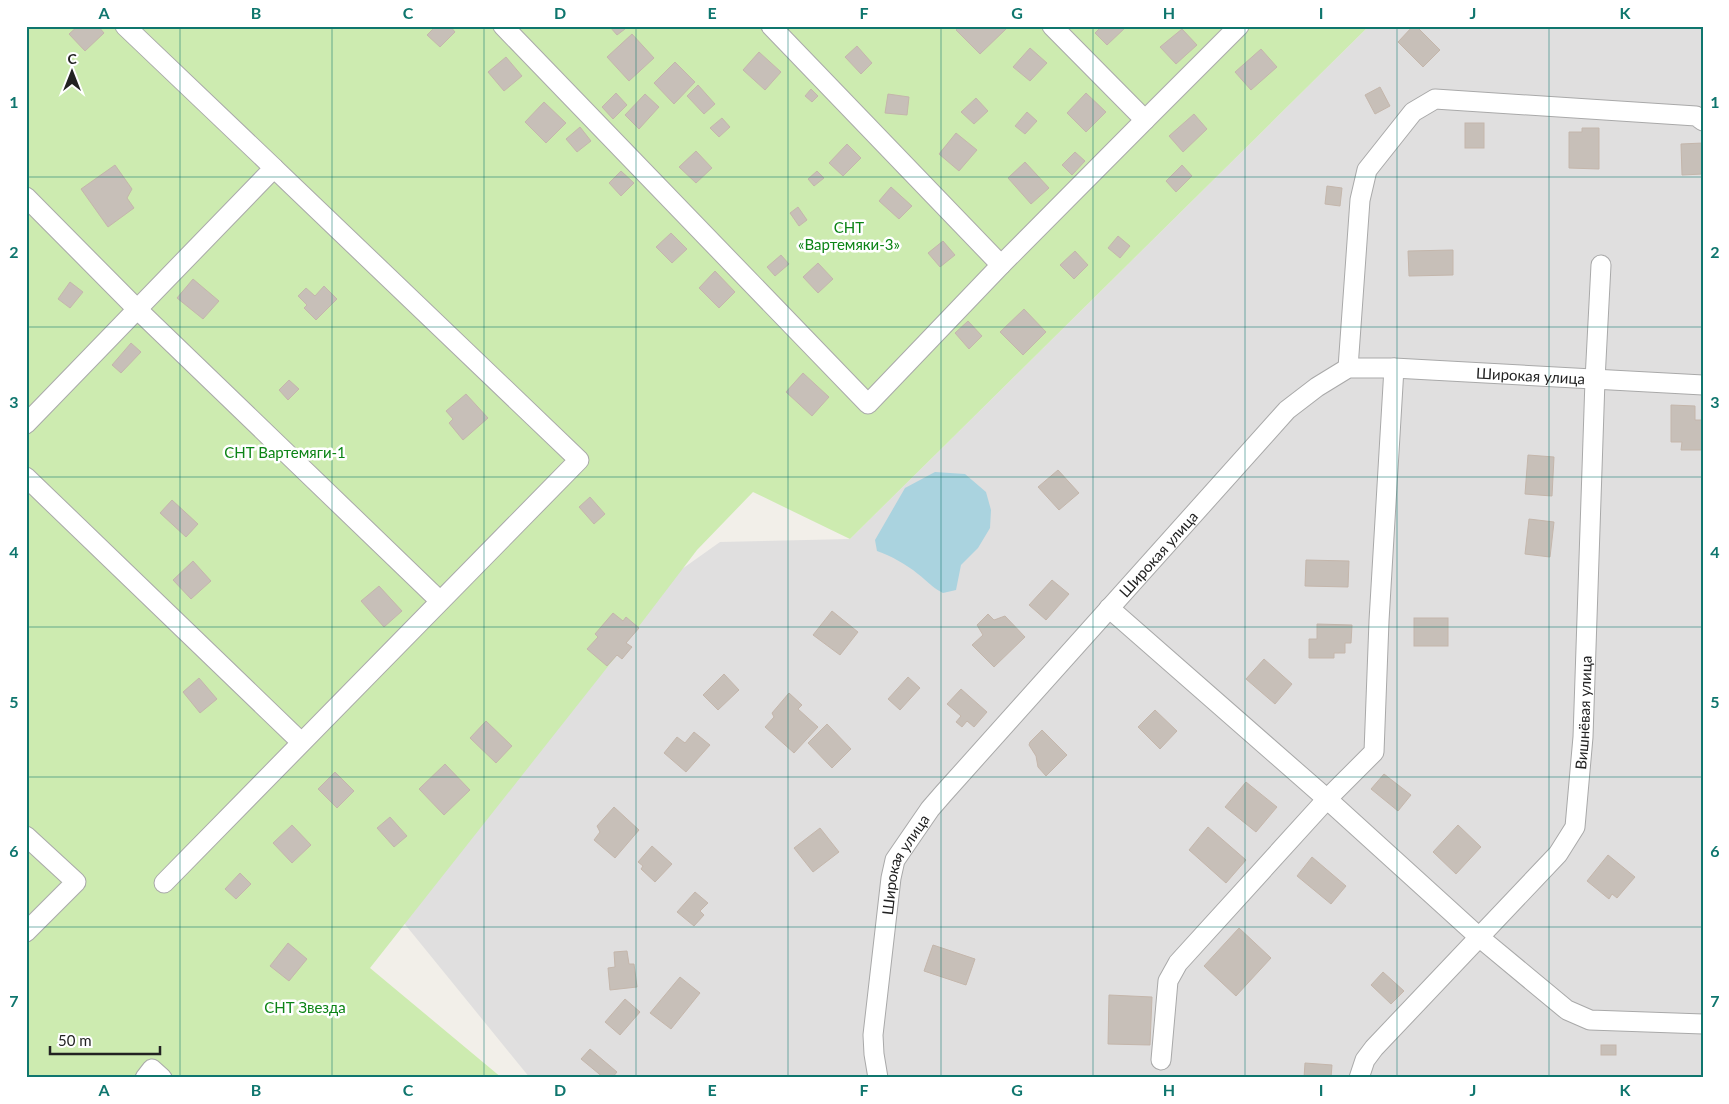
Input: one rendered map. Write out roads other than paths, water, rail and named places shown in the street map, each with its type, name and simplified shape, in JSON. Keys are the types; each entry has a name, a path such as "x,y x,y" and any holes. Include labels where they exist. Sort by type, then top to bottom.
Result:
{"street":[{"path":"125,26 579,460 164,883"},
{"path":"504,26 868,404 1001,265 1239,26"},
{"path":"770,26 1001,265"},
{"path":"1052,26 1145,120"},
{"path":"1348,368 1360,200 1367,170 1413,112 1435,99 1696,116 1703,121"},
{"path":"26,424 274,168"},
{"path":"26,197 137,309 440,600"},
{"name":"Вишнёвая улица","path":"1359,1078 1365,1060 1374,1048 1558,854 1575,827 1583,737 1595,380 1601,265"},
{"name":"Широкая улица","path":"878,1078 873,1035 891,878 895,860 930,809 1287,410 1317,386 1348,368 1394,368 1703,385"},
{"path":"1161,1060 1168,981 1178,963 1327,799 1374,752 1379,611 1394,368"},
{"path":"26,476 301,742"},
{"path":"1108,608 1327,799 1478,937 1567,1010 1590,1020 1703,1024"},
{"path":"26,836 76,882 26,932"},
{"path":"145,1078 152,1069 162,1078"}],"water":[{"path":"935,472 965,474 986,492 991,510 990,528 978,548 961,565 956,590 943,593 913,570 877,551 875,540 905,488"}],"park label":[{"name":"СНТ «Вартемяки-3»","path":"849,236"},
{"name":"СНТ Вартемяги-1","path":"285,452"},
{"name":"СНТ Звезда","path":"305,1007"}]}
